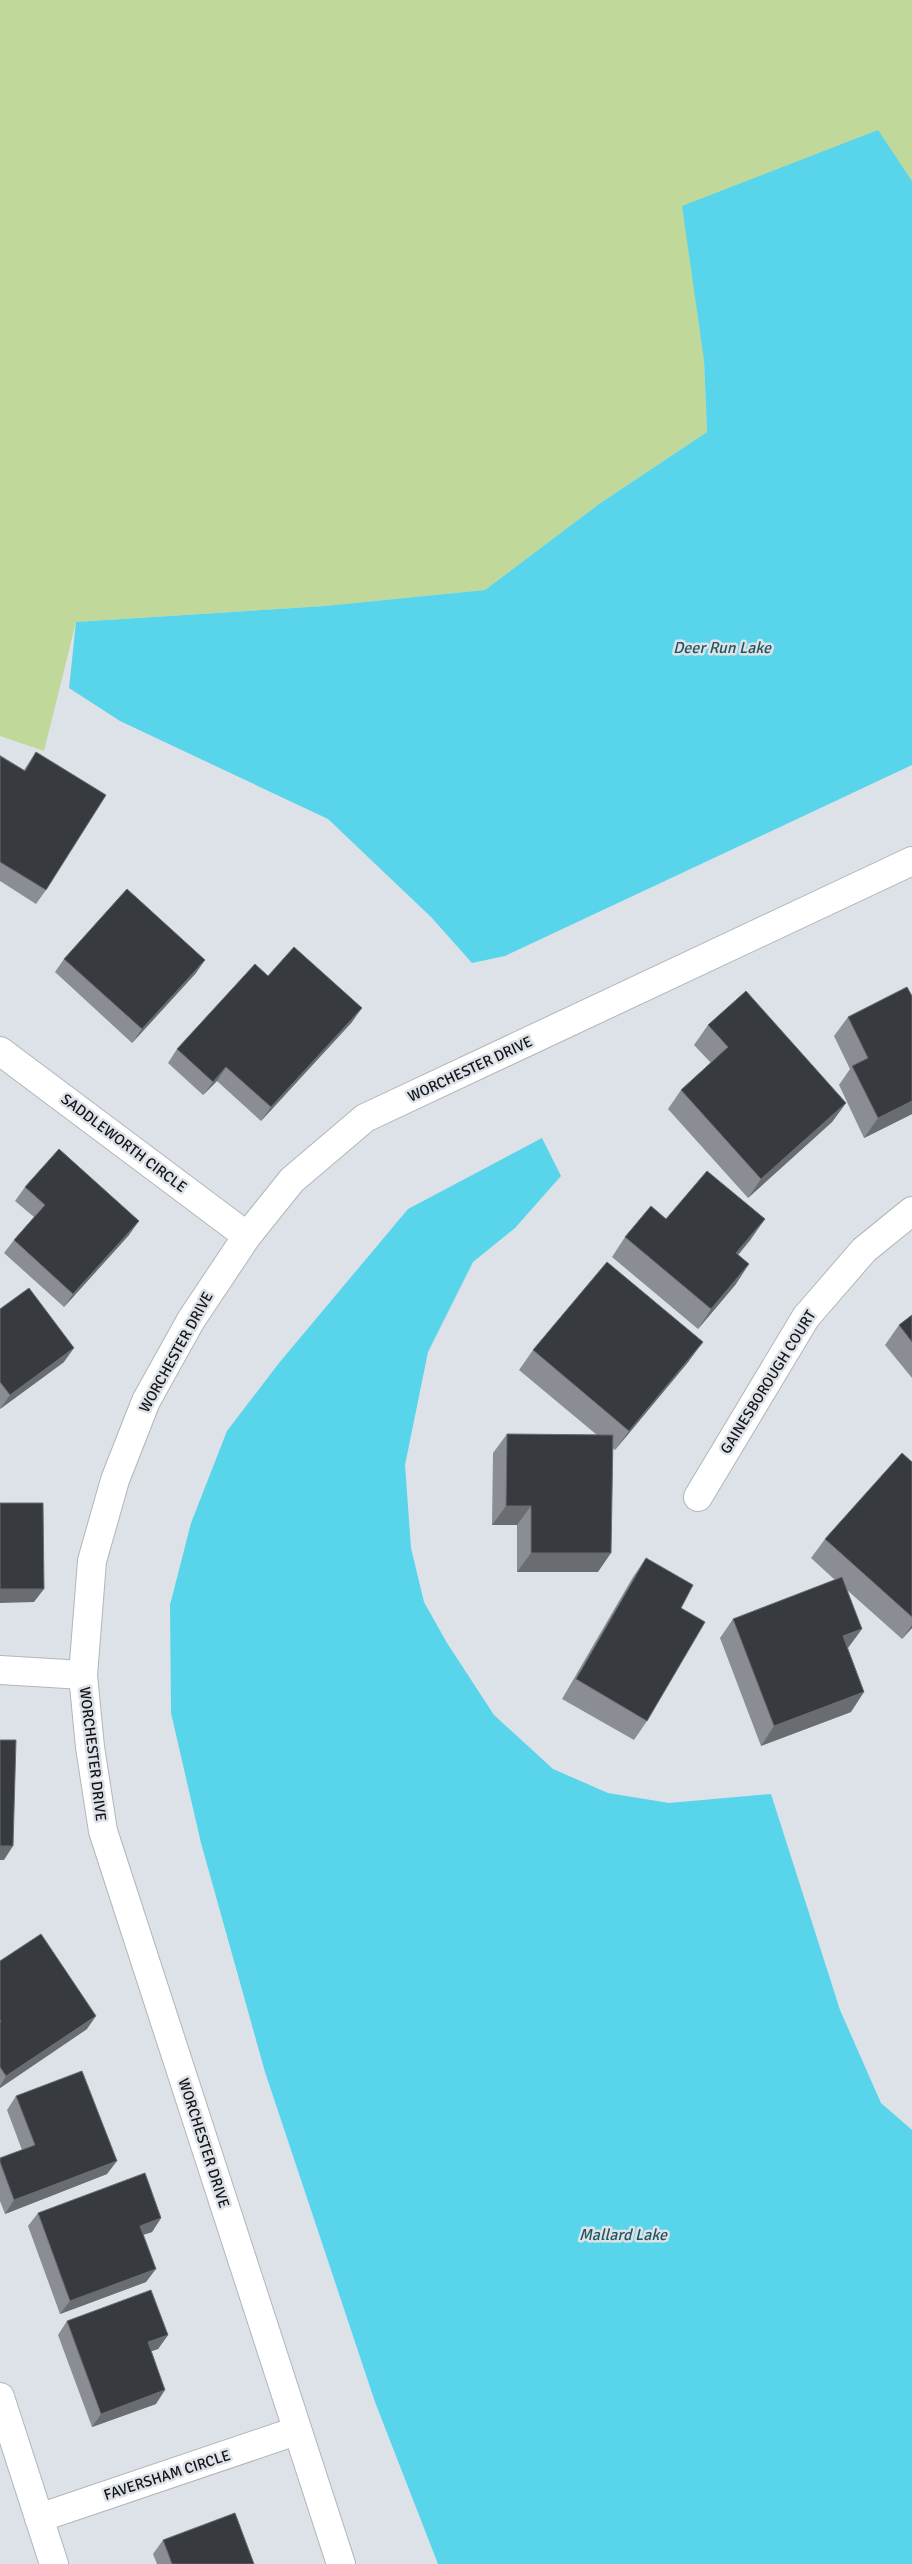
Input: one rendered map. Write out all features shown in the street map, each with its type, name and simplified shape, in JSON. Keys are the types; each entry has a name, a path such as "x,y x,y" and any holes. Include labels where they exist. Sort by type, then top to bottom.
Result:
{"street":[{"name":"WORCHESTER DRIVE","path":"341,2564 296,2431 103,1832 90,1747 83,1675 92,1561 115,1480 146,1401 191,1320 247,1236 292,1180 365,1118 912,862"},
{"name":"SADDLEWORTH CIRCLE","path":"0,1051 247,1236"},
{"name":"GAINESBOROUGH COURT","path":"698,1497 806,1317 864,1250 912,1211"},
{"path":"0,1670 83,1675"},
{"path":"0,2397 54,2564"},
{"name":"FAVERSHAM CIRCLE","path":"38,2518 296,2431"}],"green space":[{"path":"0,0 912,0 912,181 877,130 704,360 707,432 599,504 485,590 325,606 76,622 44,751 0,736"}],"water":[{"name":"Deer Run Lake","path":"878,130 912,181 912,765 505,956 472,963 431,917 328,819 120,721 69,688 76,622 325,606 485,590 599,504 707,432 704,360 682,206"},
{"name":"Mallard Lake","path":"542,1138 561,1176 515,1228 473,1262 428,1352 405,1465 411,1548 424,1602 447,1643 494,1715 553,1769 608,1793 669,1803 771,1794 840,2010 881,2103 912,2130 912,2564 438,2564 375,2402 265,2072 201,1843 171,1713 170,1605 191,1523 227,1431 279,1363 408,1209"}],"building":[{"path":"36,752 106,795 46,890 0,862 0,756 25,771"},
{"path":"127,889 205,960 142,1029 64,959"},
{"path":"294,947 362,1008 271,1107 226,1067 213,1082 177,1049 255,964 268,976"},
{"path":"907,987 912,996 912,1101 878,1118 852,1066 868,1058 848,1017"},
{"path":"746,991 846,1103 761,1179 681,1090 728,1047 708,1025"},
{"path":"59,1149 139,1221 73,1294 14,1240 45,1205 25,1187"},
{"path":"707,1171 765,1219 736,1253 749,1264 711,1309 625,1237 651,1206 666,1219"},
{"path":"607,1262 703,1342 629,1431 533,1350"},
{"path":"29,1288 74,1348 10,1395 0,1382 0,1309"},
{"path":"912,1315 912,1342 899,1325"},
{"path":"507,1434 613,1435 611,1553 531,1553 531,1506 506,1506"},
{"path":"902,1453 912,1462 912,1617 825,1539"},
{"path":"0,1503 43,1503 44,1589 0,1589"},
{"path":"646,1558 693,1585 681,1608 705,1622 647,1721 576,1679"},
{"path":"842,1577 862,1629 843,1636 864,1692 774,1726 733,1619"},
{"path":"0,1740 16,1740 13,1846 0,1846"},
{"path":"41,1934 96,2016 6,2076 0,2067 0,1961"},
{"path":"82,2071 117,2161 14,2200 0,2158 35,2145 16,2096"},
{"path":"145,2173 161,2218 140,2226 156,2269 70,2301 38,2213"},
{"path":"151,2290 168,2335 148,2342 165,2390 101,2414 67,2321"},
{"path":"235,2513 254,2564 172,2564 163,2540"}]}
